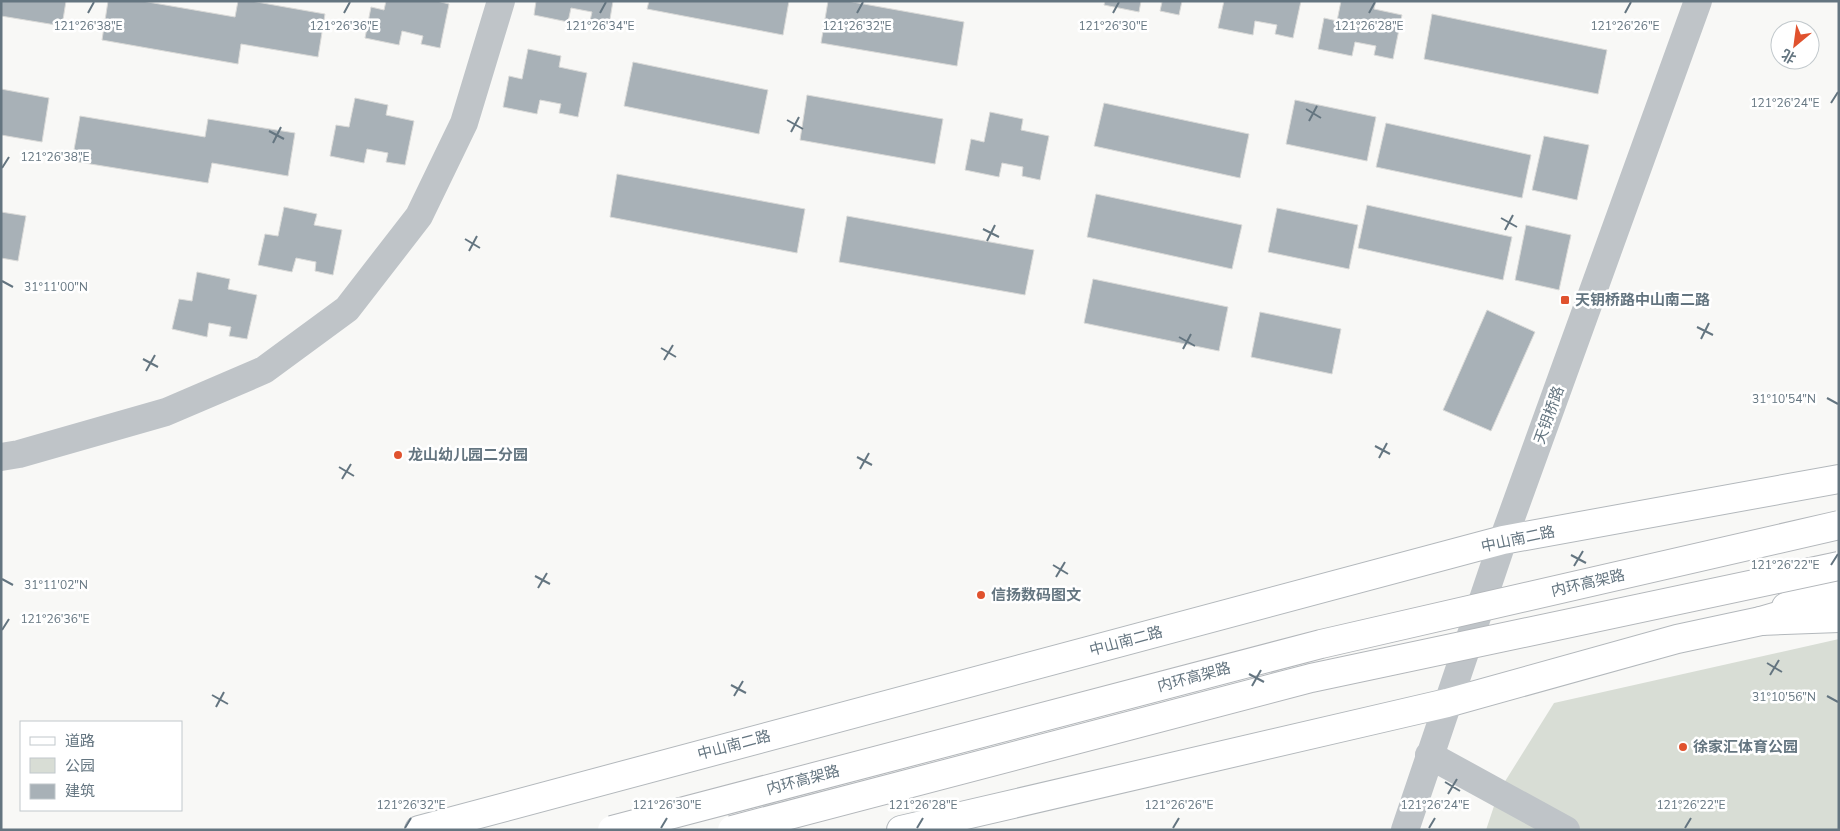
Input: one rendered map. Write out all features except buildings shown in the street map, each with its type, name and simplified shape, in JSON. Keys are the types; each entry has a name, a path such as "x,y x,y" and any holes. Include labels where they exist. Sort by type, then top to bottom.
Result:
{"main road":[{"name":"中山南二路","path":"419,830 1503,540 1839,479"},
{"name":"内环高架路","path":"612,830 1321,644 1839,525"},
{"name":"内环高架路","path":"732,830 1311,678 1839,566"},
{"path":"1761,621 1839,579"},
{"path":"901,830 1447,703 1677,639 1761,621 1839,598"},
{"path":"1761,621 1839,618"}],"street":[{"path":"1,457 28,452 166,412 264,370 347,309 419,216 464,123 501,1"},
{"name":"天钥桥路","path":"1405,830 1503,540 1698,1"},
{"path":"1429,755 1566,830"}],"green space":[{"name":"徐家汇体育公园","path":"1839,639 1839,830 1486,830 1499,791 1554,703"}],"place":[{"name":"天钥桥路中山南二路","path":"1565,300"},
{"name":"龙山幼儿园二分园","path":"398,455"},
{"name":"信扬数码图文","path":"981,595"},
{"name":"徐家汇体育公园","path":"1683,747"}]}
